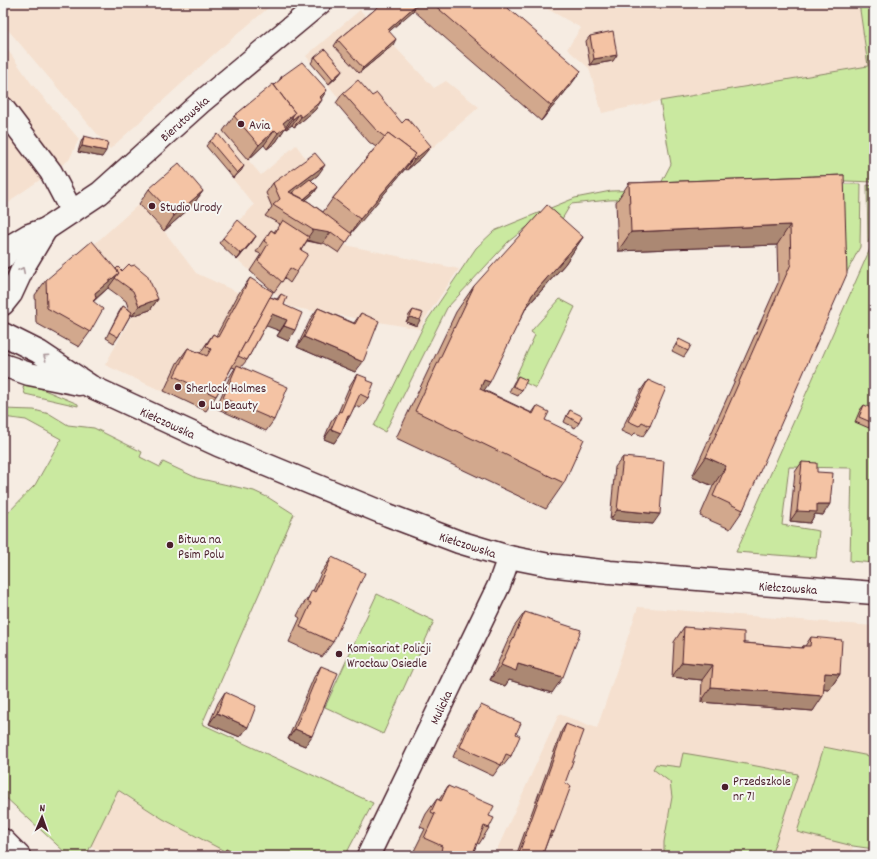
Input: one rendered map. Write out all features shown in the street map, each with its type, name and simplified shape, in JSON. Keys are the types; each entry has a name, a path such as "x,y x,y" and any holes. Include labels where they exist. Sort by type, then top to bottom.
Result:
{"street":[{"name":"Bierutowska","path":"3,258 14,244 29,235 46,229 100,194 200,103 320,3"},
{"path":"3,108 51,172 72,212"},
{"name":"Bierutowska","path":"3,304 46,229"},
{"name":"Kiełczowska","path":"3,334 39,352 90,386 218,445 388,515 459,542 509,557 549,565 610,572 874,593"},
{"name":"Kiełczowska","path":"3,365 29,374 90,386"},
{"name":"Mulicka","path":"368,856 499,585 509,557"},
{"path":"3,840 19,856"}],"shaded area":[{"path":"3,3 274,3 214,54 110,149 3,24"},
{"path":"537,3 859,3 868,66 660,101 602,113 589,68 567,49 581,28"},
{"path":"360,10 434,88 446,81 479,107 407,170 369,142 336,103 340,100 306,56"},
{"path":"3,43 31,83 79,139 69,160 15,197 3,209"},
{"path":"223,131 261,175 296,145 318,175 283,202 345,245 459,269 424,320 420,329 290,307 219,243 254,205 206,146"},
{"path":"139,204 164,231 196,273 239,293 263,307 206,411 105,365 132,316 126,301 81,256"},
{"name":"Przedszkole nr 71","path":"638,607 874,626 874,849 853,846 851,856 569,856 555,852 553,856 494,856 559,714 597,728"},
{"path":"117,790 163,819 234,856 112,856 90,846"}],"green space":[{"path":"859,3 874,3 874,182 819,180 659,187 671,164 660,101 868,66"},
{"path":"861,184 860,247 838,289 833,192 609,200 571,204 562,219 546,224 527,227 508,242 447,308 385,432 374,426 424,325 476,248 494,231 575,198 611,191"},
{"path":"867,185 874,186 874,229 868,243"},
{"path":"874,240 874,563 850,561 852,468 789,467 782,525 819,531 816,558 736,552"},
{"path":"560,299 575,307 536,388 515,378 535,335 531,332"},
{"path":"25,382 78,404 78,406 25,394 23,388"},
{"path":"3,409 34,410 50,414 68,425 94,428 142,452 140,457 160,467 163,462 197,478 254,491 269,498 294,514 202,724 373,803 345,856 234,856 163,819 118,790 86,856 69,856 3,795 3,518 35,485 61,439 26,420 3,417"},
{"path":"377,594 434,621 383,734 325,707"},
{"path":"824,747 874,757 874,849 853,846 797,832"},
{"path":"683,753 798,774 771,856 664,856 664,842 672,797 670,782 653,769 656,764 680,767"}],"building":[{"path":"382,3 414,3 416,5 388,30 396,39 363,68 338,40"},
{"path":"432,3 502,3 581,71 551,106"},
{"path":"613,31 617,55 594,59 590,36"},
{"path":"325,49 343,70 333,79 315,57"},
{"path":"302,62 327,90 320,97 322,100 301,117 299,114 293,119 292,117 295,113 274,85 282,78 281,77"},
{"path":"358,80 372,96 377,93 402,123 407,118 431,146 414,160 412,158 416,154 388,133 385,137 377,131 343,93"},
{"path":"273,84 295,113 283,123 286,127 278,133 275,130 259,145 234,116"},
{"path":"388,133 416,154 360,219 333,198"},
{"path":"218,134 244,166 237,173 210,141"},
{"path":"84,136 108,142 106,151 82,146"},
{"path":"315,153 325,165 289,192 309,202 352,234 346,243 331,232 313,230 273,205 280,199 273,183"},
{"path":"179,163 203,191 174,216 149,189"},
{"path":"844,175 847,274 743,510 713,496 726,466 706,457 791,264 790,225 631,232 629,183"},
{"path":"310,179 318,187 304,199 292,193"},
{"path":"547,205 583,237 532,295 490,382 484,380 480,389 533,414 537,406 549,412 545,420 584,439 564,483 415,411 474,286"},
{"path":"238,220 256,236 241,254 223,238"},
{"path":"283,220 309,237 301,250 308,254 297,272 290,268 282,282 258,261 268,244 264,241 271,230 275,233"},
{"path":"92,241 119,273 95,293 96,298 93,301 103,309 90,332 47,308 46,280"},
{"path":"129,264 131,266 135,265 147,275 158,299 139,306 133,291 115,278 119,273 116,269 118,267 122,271"},
{"path":"250,278 273,292 216,396 174,376 188,348 207,356 211,349 206,346 213,334 218,337"},
{"path":"281,294 287,297 284,305 302,313 295,330 284,326 287,320 272,314 247,360 238,356 270,297 278,300"},
{"path":"123,306 132,312 118,337 109,332"},
{"path":"318,308 355,324 361,313 379,321 363,362 304,337"},
{"path":"413,310 423,313 420,320 410,317"},
{"path":"679,339 691,345 688,351 676,345"},
{"path":"237,365 288,387 274,420 223,398"},
{"path":"357,374 374,383 368,398 360,394 341,433 331,429 339,411 341,412"},
{"path":"518,376 527,380 522,390 513,386"},
{"path":"648,380 666,388 650,426 642,422 639,426 628,421"},
{"path":"864,405 874,409 873,423 859,417"},
{"path":"570,410 582,416 579,423 567,416"},
{"path":"623,457 664,461 660,514 617,510"},
{"path":"802,462 817,463 817,472 833,473 830,504 817,504 817,512 797,511"},
{"path":"332,557 365,573 333,642 300,627 311,603 307,601 312,590 315,592"},
{"path":"525,612 581,630 563,677 518,664 516,671 501,665"},
{"path":"684,627 744,632 744,643 803,648 803,646 810,646 811,637 842,640 840,674 825,673 823,696 711,687 713,665 682,662"},
{"path":"321,666 338,673 312,736 295,729"},
{"path":"225,692 256,706 248,727 217,713"},
{"path":"481,705 521,723 516,734 520,736 511,756 506,754 501,765 460,747 472,719 473,720"},
{"path":"566,724 584,731 565,783 571,786 554,832 551,831 542,856 518,856"},
{"path":"448,786 494,806 489,816 494,818 489,828 484,826 472,856 464,856 453,851 449,856 441,852 442,846 424,838 435,814 431,812 437,799 441,801"},
{"path":"226,849 240,856 223,856"}],"place":[{"name":"Avia","path":"241,124"},
{"name":"Studio Urody","path":"152,206"},
{"name":"Sherlock Holmes","path":"178,387"},
{"name":"Lu Beauty","path":"202,404"},
{"name":"Bitwa na Psim Polu","path":"170,545"},
{"name":"Komisariat Policji Wrocław Osiedle","path":"339,654"},
{"name":"Przedszkole nr 71","path":"725,787"}]}
